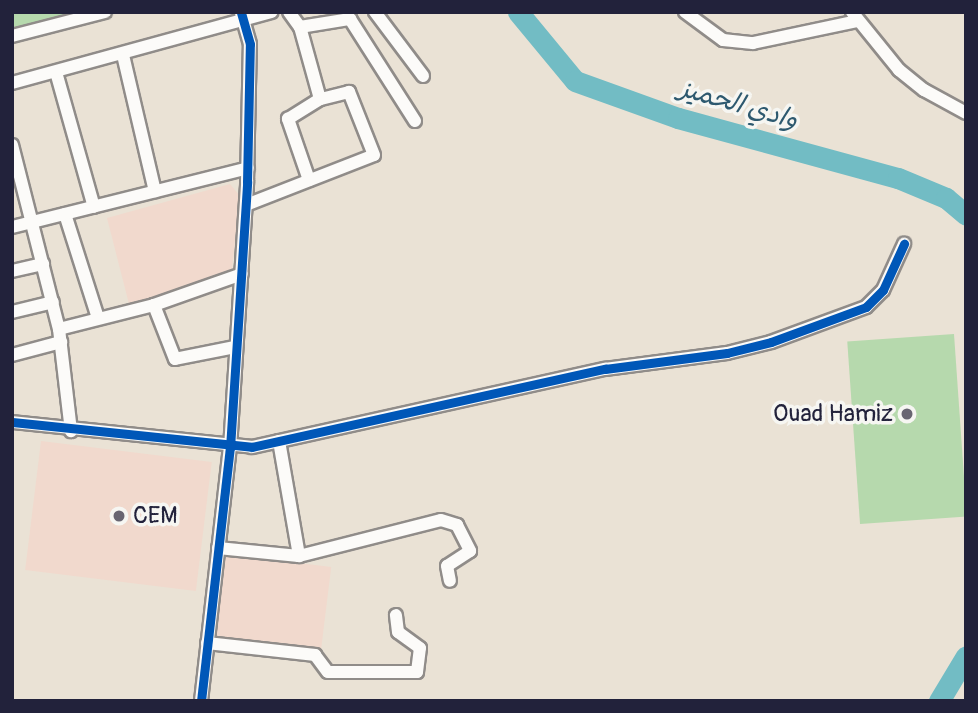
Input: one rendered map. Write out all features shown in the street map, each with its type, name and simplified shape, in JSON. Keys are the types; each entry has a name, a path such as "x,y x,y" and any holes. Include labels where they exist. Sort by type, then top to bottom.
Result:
{"street":[{"path":"12,36 105,12"},
{"path":"12,83 123,55 243,16 271,12"},
{"path":"289,12 300,27 320,99"},
{"path":"685,12 723,40 753,43 854,17 900,70 924,90 966,113"},
{"path":"359,33 377,15 423,76"},
{"path":"201,701 230,448 242,274 248,168 250,44 243,16"},
{"path":"300,27 350,19 415,121"},
{"path":"123,55 155,191"},
{"path":"56,72 94,207"},
{"path":"246,205 374,155 349,93 320,99 288,119 309,180"},
{"path":"12,145 60,335 71,431"},
{"path":"12,228 248,168"},
{"path":"65,214 98,318"},
{"path":"12,422 230,448 279,441 605,369 771,342 866,307 883,290 904,244"},
{"path":"12,271 43,264"},
{"path":"12,355 98,318 154,305 242,274"},
{"path":"12,312 53,302"},
{"path":"154,305 175,359 235,346"},
{"path":"279,441 299,556"},
{"path":"218,548 299,556 440,520 457,526 470,551 447,566 450,581"},
{"path":"207,643 315,655 328,672 417,673 420,648 398,632 396,615"}],"shaded area":[{"path":"230,184 240,196 231,277 129,304 107,218"},
{"name":"CEM","path":"41,441 212,462 196,591 25,570"},
{"path":"226,554 331,567 321,651 216,638"}],"green space":[{"path":"12,12 81,12 12,29"},
{"name":"Ouad Hamiz","path":"954,334 966,517 860,524 847,341"}],"waterway":[{"name":"وادي الحميز","path":"518,12 575,81 678,118 898,178 946,198 966,215"},
{"name":"وادي الحميز","path":"939,701 966,656"}],"cycle path":[{"path":"201,701 230,448 247,182 250,44 241,12"},
{"path":"12,422 252,447 605,369 727,353 771,342 866,307 883,290 904,244"}],"place":[{"name":"Ouad Hamiz","path":"907,414"},
{"name":"CEM","path":"119,516"}]}
